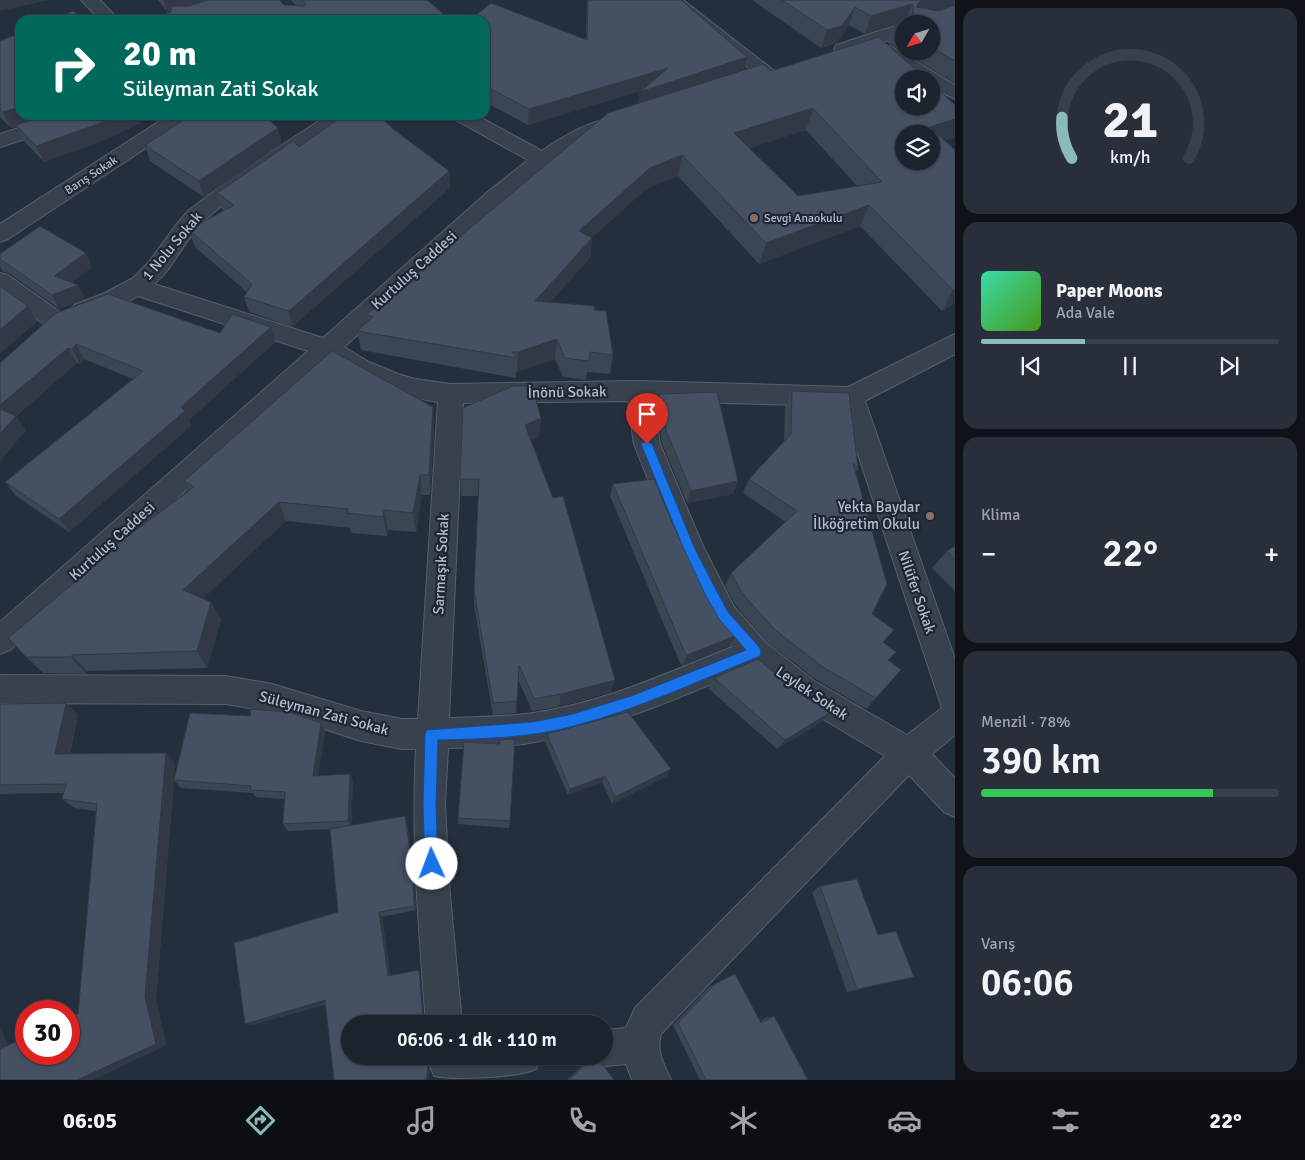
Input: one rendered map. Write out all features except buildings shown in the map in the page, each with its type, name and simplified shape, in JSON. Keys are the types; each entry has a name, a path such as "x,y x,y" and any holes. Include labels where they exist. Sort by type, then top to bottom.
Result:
{"street":[{"path":"90,0 105,15"},
{"path":"672,0 776,70 738,82"},
{"path":"822,56 895,32"},
{"path":"868,41 916,70"},
{"path":"940,84 955,93"},
{"name":"Kurtuluş Caddesi","path":"0,641 326,348 541,159 594,130 635,117"},
{"path":"0,142 65,120"},
{"name":"Barış Sokak","path":"0,234 175,120"},
{"name":"1 Nolu Sokak","path":"0,281 49,327 112,300 136,287 158,268 182,229 203,210 335,120"},
{"path":"470,120 541,159"},
{"name":"İnönü Sokak","path":"136,287 326,348 360,369 391,382 415,389 451,394 639,391 851,397 955,343"},
{"name":"Leylek Sokak","path":"639,391 647,444 688,547 724,616 755,652 802,690 909,753 955,801"},
{"name":"Sarmaşık Sokak","path":"443,1015 432,884 429,804 451,394"},
{"name":"Nilüfer Sokak","path":"851,397 955,703"},
{"name":"Süleyman Zati Sokak","path":"0,689 226,690 272,698 361,726 402,734 490,732 533,728 573,720 635,701 755,652"},
{"path":"652,1080 642,1060 622,1047 642,1031 648,1021 909,753 955,716"},
{"path":"447,1067 461,1065"}],"place":[{"name":"Sevgi Anaokulu","path":"754,218"},
{"name":"Yekta Baydar İlköğretim Okulu","path":"930,516"}],"route":[{"path":"432,864 429,804 432,734 533,728 573,720 635,701 755,652 724,616 710,592 688,547 647,444"}]}
